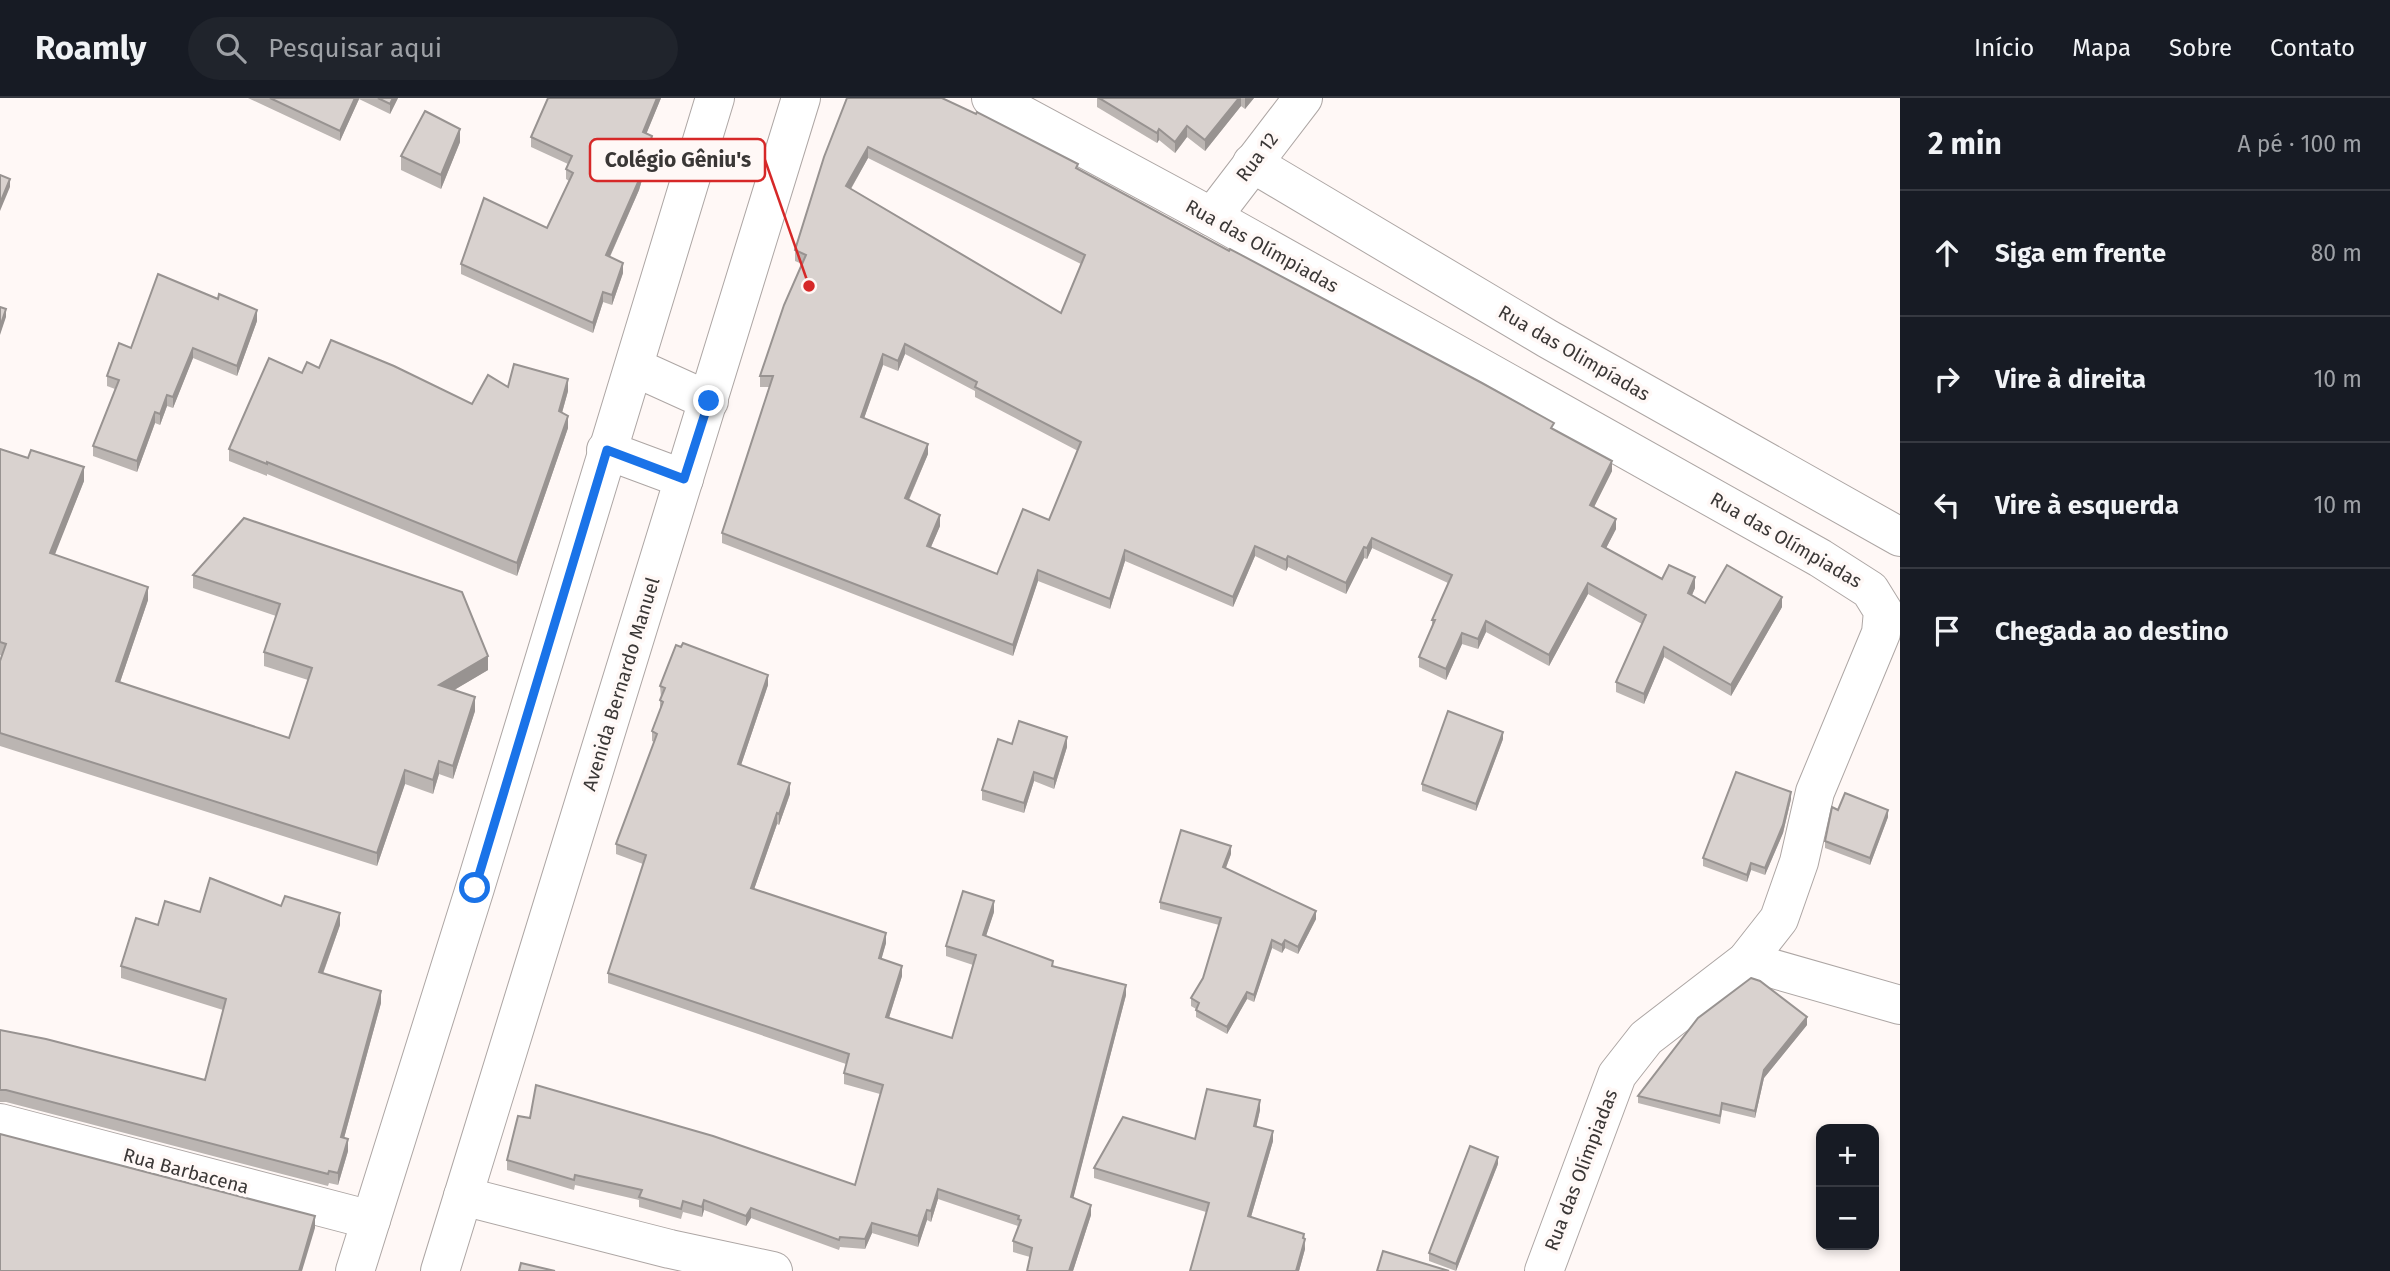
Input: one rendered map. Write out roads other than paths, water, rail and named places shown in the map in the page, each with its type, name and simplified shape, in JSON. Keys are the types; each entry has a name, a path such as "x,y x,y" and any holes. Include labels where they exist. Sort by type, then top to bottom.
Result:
{"street":[{"path":"355,1271 475,888 715,98"},
{"name":"Avenida Bernardo Manuel","path":"440,1271 801,98"},
{"name":"Rua das Olímpiadas","path":"991,98 1042,110 1212,217 1820,558 1870,590 1884,611 1881,633 1815,792 1799,862 1779,919 1746,961 1646,1038 1617,1075 1544,1271"},
{"name":"Rua 12","path":"1212,217 1303,98"},
{"name":"Rua das Olimpíadas","path":"1252,163 1548,339 1900,537"},
{"path":"1532,395 1548,339"},
{"path":"634,367 709,401"},
{"path":"607,450 684,479"},
{"path":"1746,961 1900,1005"},
{"name":"Rua Barbacena","path":"0,1123 371,1220"},
{"path":"463,1196 667,1260 773,1271"}],"place":[{"name":"Colégio Gêniu's","path":"809,286"}]}
